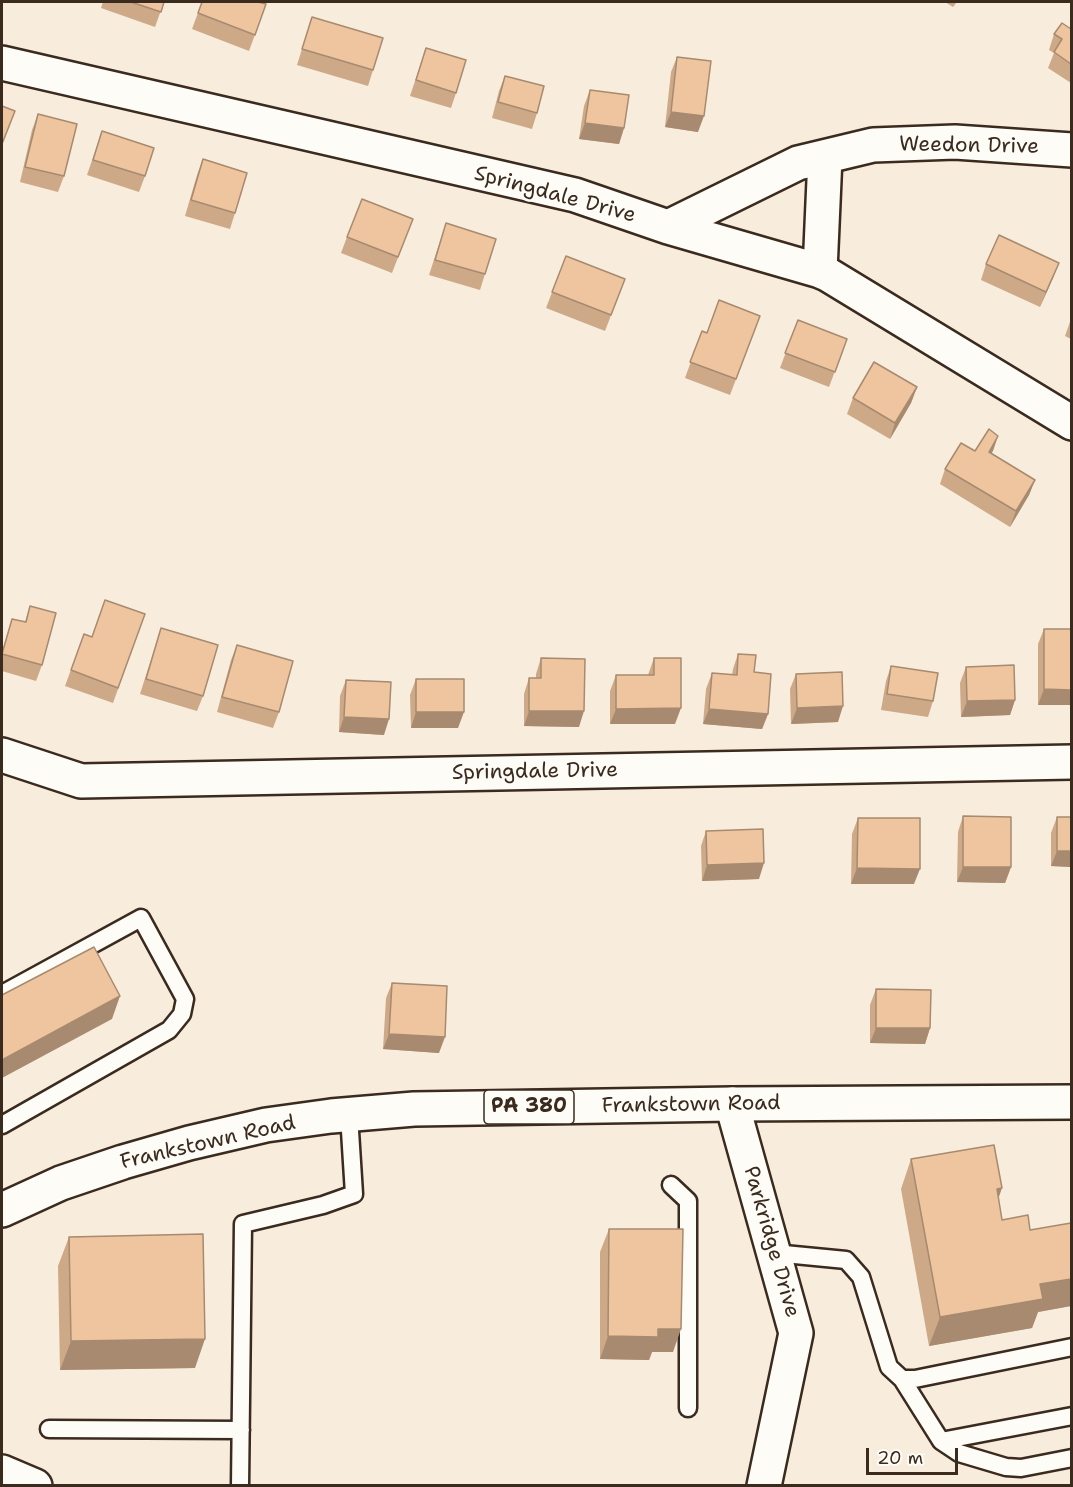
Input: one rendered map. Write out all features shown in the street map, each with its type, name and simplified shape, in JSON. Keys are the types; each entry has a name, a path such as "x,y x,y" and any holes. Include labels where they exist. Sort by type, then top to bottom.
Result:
{"street":[{"name":"Springdale Drive","path":"2,63 576,195 668,226 820,271 1071,423"},
{"name":"Weedon Drive","path":"668,226 798,163 873,145 955,142 1071,150"},
{"path":"820,271 825,157"},
{"name":"Springdale Drive","path":"2,755 81,781 1071,762"},
{"name":"Frankstown Road","path":"2,1210 61,1183 189,1143 266,1125 349,1115 414,1109 1071,1102"},
{"name":"Parkridge Drive","path":"732,1104 796,1333 764,1485"},
{"path":"2,1472 35,1485"}],"lane":[{"path":"2,994 141,918 185,999 182,1014 169,1030 2,1125"},
{"path":"240,1485 243,1224 323,1205 354,1194 349,1115"},
{"path":"671,1185 688,1201 687,1408"},
{"path":"774,1253 846,1260 861,1277 889,1367 903,1379 941,1441 959,1453 1006,1467 1021,1468 1071,1458"},
{"path":"903,1379 915,1379 1071,1347"},
{"path":"941,1441 1071,1416"},
{"path":"50,1429 241,1431"}],"building":[{"path":"131,2 164,2 161,12"},
{"path":"202,2 266,4 255,35 198,13"},
{"path":"312,17 383,38 373,70 302,49"},
{"path":"1062,23 1071,29 1071,64 1054,52 1062,39 1054,34"},
{"path":"426,48 466,60 456,93 416,80"},
{"path":"677,57 711,61 704,116 671,112"},
{"path":"505,76 544,86 537,113 498,102"},
{"path":"590,90 629,95 624,128 585,123"},
{"path":"2,106 15,111 2,144"},
{"path":"38,114 77,124 64,176 25,167"},
{"path":"102,131 154,148 145,176 93,160"},
{"path":"203,159 247,173 235,213 191,200"},
{"path":"362,199 413,219 398,257 347,237"},
{"path":"446,223 496,239 485,274 435,260"},
{"path":"999,235 1059,263 1046,292 986,264"},
{"path":"566,256 625,279 611,315 552,292"},
{"path":"719,300 760,316 736,379 690,362 702,331 707,333"},
{"path":"798,320 847,339 835,372 785,353"},
{"path":"874,362 917,387 895,423 853,398"},
{"path":"989,429 998,436 989,452 1035,480 1016,511 945,469 961,443 975,451"},
{"path":"105,600 145,614 118,688 71,670 84,634 92,637"},
{"path":"30,606 56,613 42,665 2,654 12,619 26,622"},
{"path":"161,628 218,645 203,696 146,679"},
{"path":"1044,629 1071,629 1071,690 1044,689"},
{"path":"237,645 293,661 279,712 222,697"},
{"path":"738,654 756,655 754,672 771,674 768,714 709,709 712,673 737,675"},
{"path":"541,658 585,659 584,711 529,711 529,678 541,678"},
{"path":"654,658 681,658 681,708 616,709 616,675 654,675"},
{"path":"1014,665 1015,700 967,701 966,667"},
{"path":"891,666 938,673 933,701 887,694"},
{"path":"842,672 843,706 797,708 796,674"},
{"path":"416,679 464,679 464,712 416,712"},
{"path":"346,680 391,682 389,719 344,717"},
{"path":"963,816 1011,817 1011,867 963,867"},
{"path":"1057,817 1071,817 1071,851 1057,851"},
{"path":"858,818 920,818 920,869 857,868"},
{"path":"763,829 764,863 707,865 706,831"},
{"path":"94,947 120,996 2,1060 2,995"},
{"path":"392,983 447,986 445,1037 389,1034"},
{"path":"876,989 931,990 930,1028 876,1028"},
{"path":"994,1145 1002,1188 997,1189 1002,1220 1028,1215 1030,1230 1071,1223 1071,1279 1040,1284 1043,1299 940,1317 911,1159"},
{"path":"609,1229 683,1229 681,1329 658,1329 658,1337 608,1336"},
{"path":"203,1234 205,1339 71,1341 69,1237"}]}
